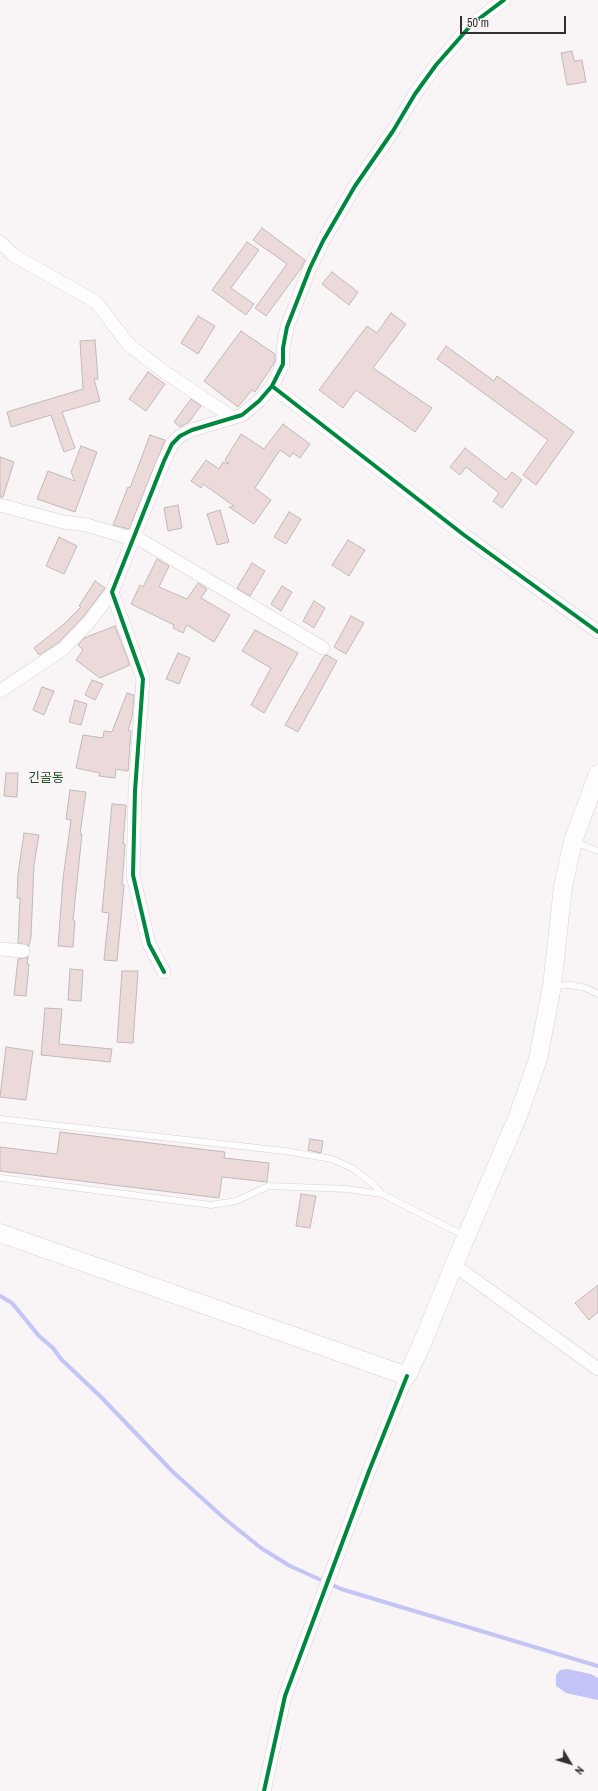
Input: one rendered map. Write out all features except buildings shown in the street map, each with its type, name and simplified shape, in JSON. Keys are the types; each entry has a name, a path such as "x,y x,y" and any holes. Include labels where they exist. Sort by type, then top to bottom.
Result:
{"main road":[{"path":"0,1233 407,1376 518,1116 538,1059 552,986 563,887 573,841 598,774"}],"street":[{"path":"0,691 63,649 89,622 112,592 172,444 180,436 192,430 242,415 259,401 272,386 283,364 283,348 287,327 310,268 323,241 351,193 393,131 415,94 436,65 472,24 504,0"},
{"path":"0,242 13,255 96,302 130,345 163,371 233,418"},
{"path":"272,386 464,535 598,632"},
{"path":"0,505 63,522 87,524 126,537 134,536 323,648"},
{"path":"112,592 143,680 135,791 133,875 149,944 164,972"},
{"path":"0,949 23,951"},
{"path":"454,1265 598,1369"},
{"path":"264,1791 285,1696 369,1471 407,1376"}],"lane":[{"path":"573,841 598,851"},
{"path":"552,986 571,985 586,988 598,994"},
{"path":"0,1120 285,1151 332,1159 352,1168 367,1178 382,1194"},
{"path":"0,1178 211,1205 236,1201 269,1186 346,1189 382,1194 466,1236"}],"water":[{"path":"567,1669 591,1674 598,1678 598,1700 566,1693 556,1686 556,1675 560,1670"}],"waterway":[{"path":"0,1296 12,1303 39,1336 53,1348 61,1359 102,1398 173,1472 225,1519 261,1548 290,1566 341,1589 598,1666"}],"cycle path":[{"path":"164,972 149,944 133,875 135,791 143,679 112,592 172,444 180,436 192,430 242,415 259,401 272,386 283,364 283,348 287,327 310,268 323,241 355,186 393,131 415,94 436,65 472,24 504,0"},
{"path":"272,386 464,535 598,632"},
{"path":"264,1791 285,1696 369,1471 407,1376"}],"district":[{"name":"긴골동","path":"46,779"}]}
